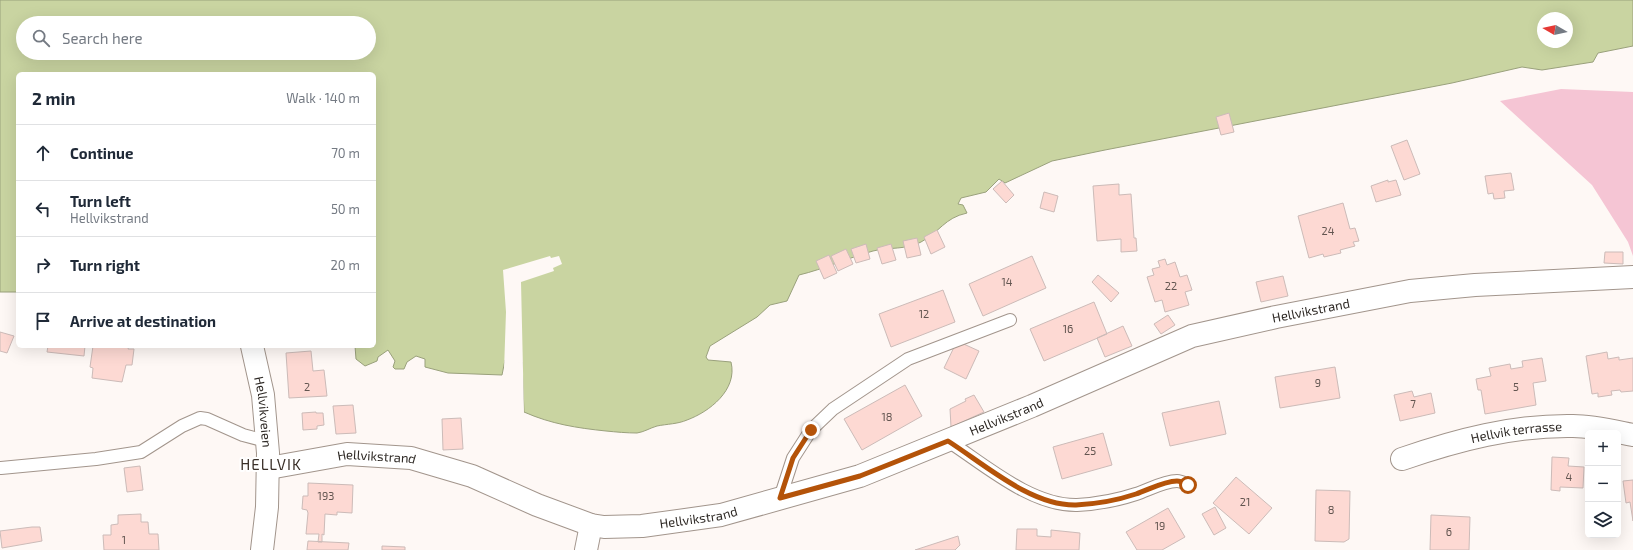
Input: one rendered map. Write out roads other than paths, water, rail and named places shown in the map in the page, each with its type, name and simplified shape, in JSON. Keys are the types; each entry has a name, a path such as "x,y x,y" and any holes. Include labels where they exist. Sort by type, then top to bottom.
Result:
{"street":[{"name":"Hellvikstrand","path":"269,468 347,454 411,458 472,476 537,505 591,525 604,527 642,526 721,515 860,476 948,441 1192,336 1276,317 1410,291 1474,285 1633,277"},
{"name":"Hellvikveien","path":"252,348 263,395 269,468 267,507 262,550"},
{"name":"Hellvik terrasse","path":"1402,459 1463,440 1517,429 1572,426 1633,435"},
{"path":"586,550 591,525"}],"lane":[{"path":"780,498 793,458 811,430 833,409 908,359 1010,320"},
{"path":"1,468 96,459 141,452 182,426 200,418 207,418 243,436 266,441"},
{"path":"948,441 998,475 1024,490 1052,501 1076,505 1099,502 1134,494 1170,482 1176,481 1188,485"}],"district":[{"name":"HELLVIK","path":"271,465"}]}
